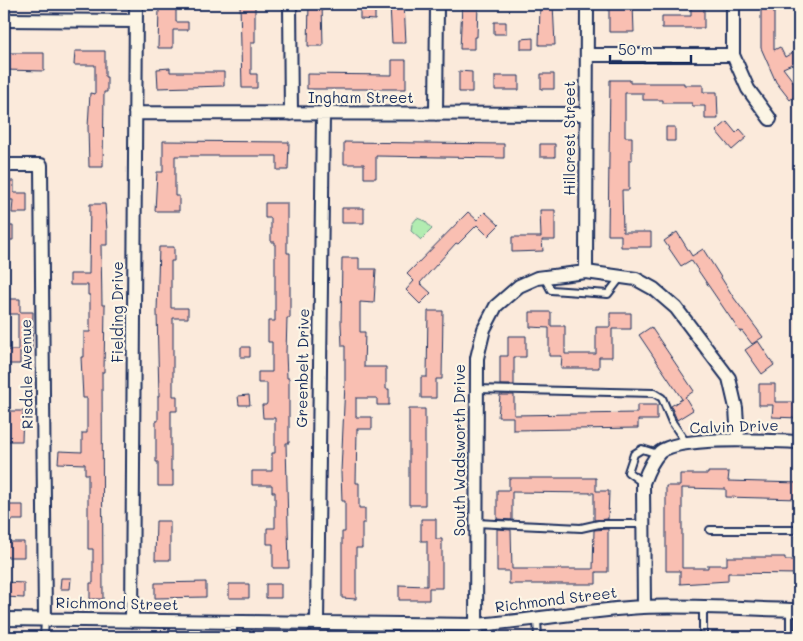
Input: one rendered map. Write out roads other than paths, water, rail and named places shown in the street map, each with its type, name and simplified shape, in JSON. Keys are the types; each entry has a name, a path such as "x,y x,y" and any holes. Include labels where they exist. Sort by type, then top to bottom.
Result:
{"street":[{"name":"Fielding Drive","path":"132,621 136,4"},
{"path":"290,4 291,114"},
{"path":"436,114 437,4"},
{"name":"Hillcrest Street","path":"586,272 587,4"},
{"path":"734,4 733,55 738,71 770,119"},
{"path":"4,20 136,21"},
{"path":"587,55 733,55"},
{"name":"Ingham Street","path":"136,113 587,114"},
{"name":"Greenbelt Drive","path":"317,623 323,114"},
{"name":"Risdale Avenue","path":"4,165 41,165 45,620"},
{"name":"South Wadsworth Drive","path":"476,631 477,358 484,329 496,306 519,286 544,277 586,272 636,279 654,289 676,308 729,378 736,408 738,440"},
{"name":"Calvin Drive","path":"659,454 668,449 687,444 738,440 799,442"},
{"path":"644,607 643,482 649,467 659,454"},
{"name":"Richmond Street","path":"4,619 317,623 476,631 581,612 644,607 795,610"},
{"path":"230,622 230,637"}],"lane":[{"path":"544,277 551,290 608,294 621,277"},
{"path":"476,390 654,392 662,398 669,416 687,444"},
{"path":"643,482 628,472 634,454 642,449 659,454"},
{"path":"476,524 581,528 599,524 643,524"},
{"path":"710,530 799,530"},
{"path":"703,608 703,637"},
{"path":"790,637 795,610"},
{"path":"44,637 45,620"},
{"path":"537,620 538,637"}]}
